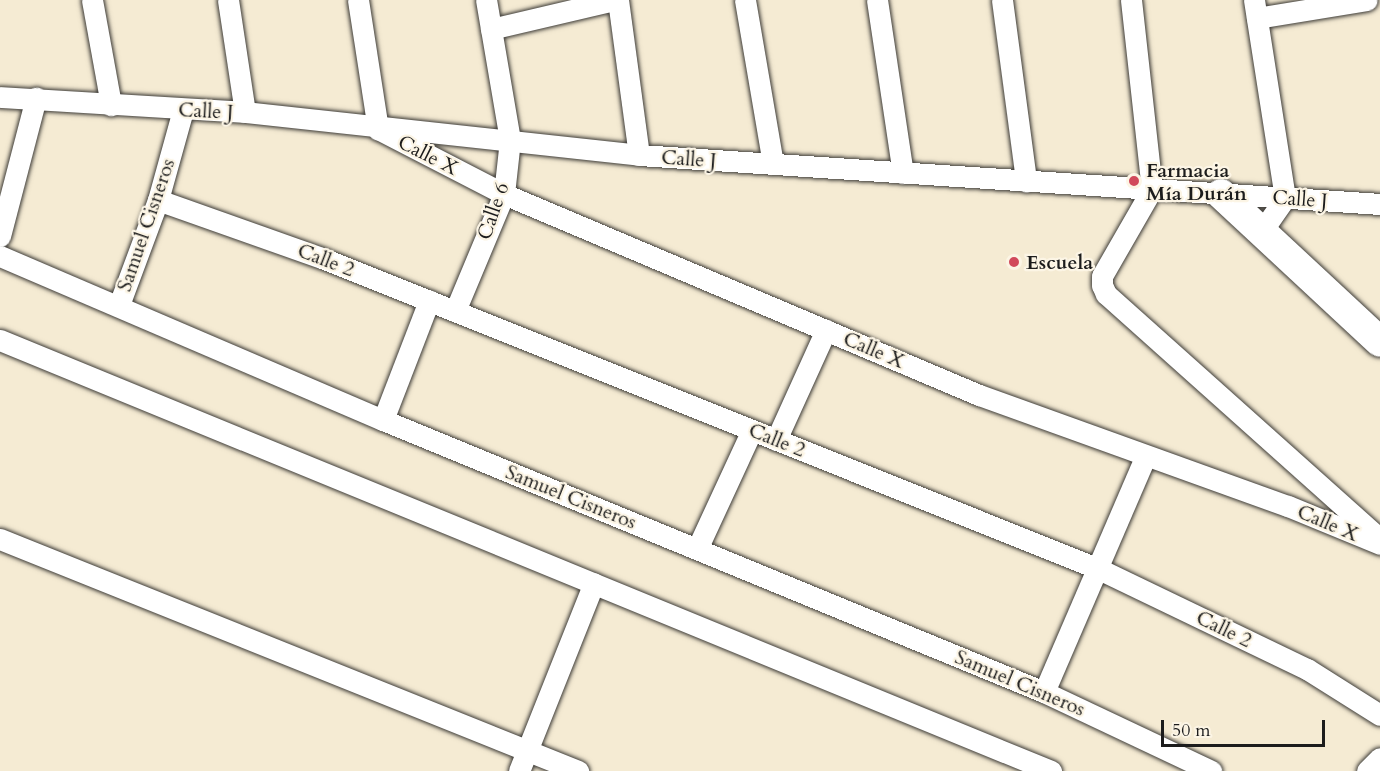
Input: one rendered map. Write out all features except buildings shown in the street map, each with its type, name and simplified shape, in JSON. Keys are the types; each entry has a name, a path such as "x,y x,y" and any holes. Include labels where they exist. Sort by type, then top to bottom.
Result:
{"street":[{"path":"92,0 111,105"},
{"path":"228,0 245,112"},
{"path":"358,0 378,129"},
{"name":"Calle 6","path":"455,311 504,194 510,140 486,0"},
{"path":"491,29 617,0 639,156"},
{"path":"745,0 773,164"},
{"path":"877,0 903,172"},
{"path":"1002,0 1026,181"},
{"path":"1131,0 1152,189 1102,276 1106,294 1380,539"},
{"path":"1262,231 1285,198 1255,9 1367,0"},
{"name":"Calle J","path":"0,97 245,112 378,129 510,140 639,156 1380,204"},
{"path":"0,236 36,98"},
{"name":"Samuel Cisneros","path":"183,110 158,200 119,305 383,420 1044,692 1211,771"},
{"name":"Calle X","path":"378,129 504,194 980,395 1145,457 1288,506 1380,544"},
{"path":"1221,194 1380,342"},
{"name":"Calle 2","path":"158,200 240,227 455,311 1099,569 1307,669 1380,715"},
{"path":"0,256 119,305"},
{"path":"383,420 429,301"},
{"path":"776,440 826,330"},
{"path":"0,340 1052,771"},
{"path":"697,549 752,430"},
{"path":"1044,692 1099,569 1145,457"},
{"path":"0,539 578,771"},
{"path":"519,771 594,583"},
{"path":"1367,771 1380,758"}],"place":[{"name":"Farmacia Mía Durán","path":"1134,181"},
{"name":"Escuela","path":"1014,262"}]}
